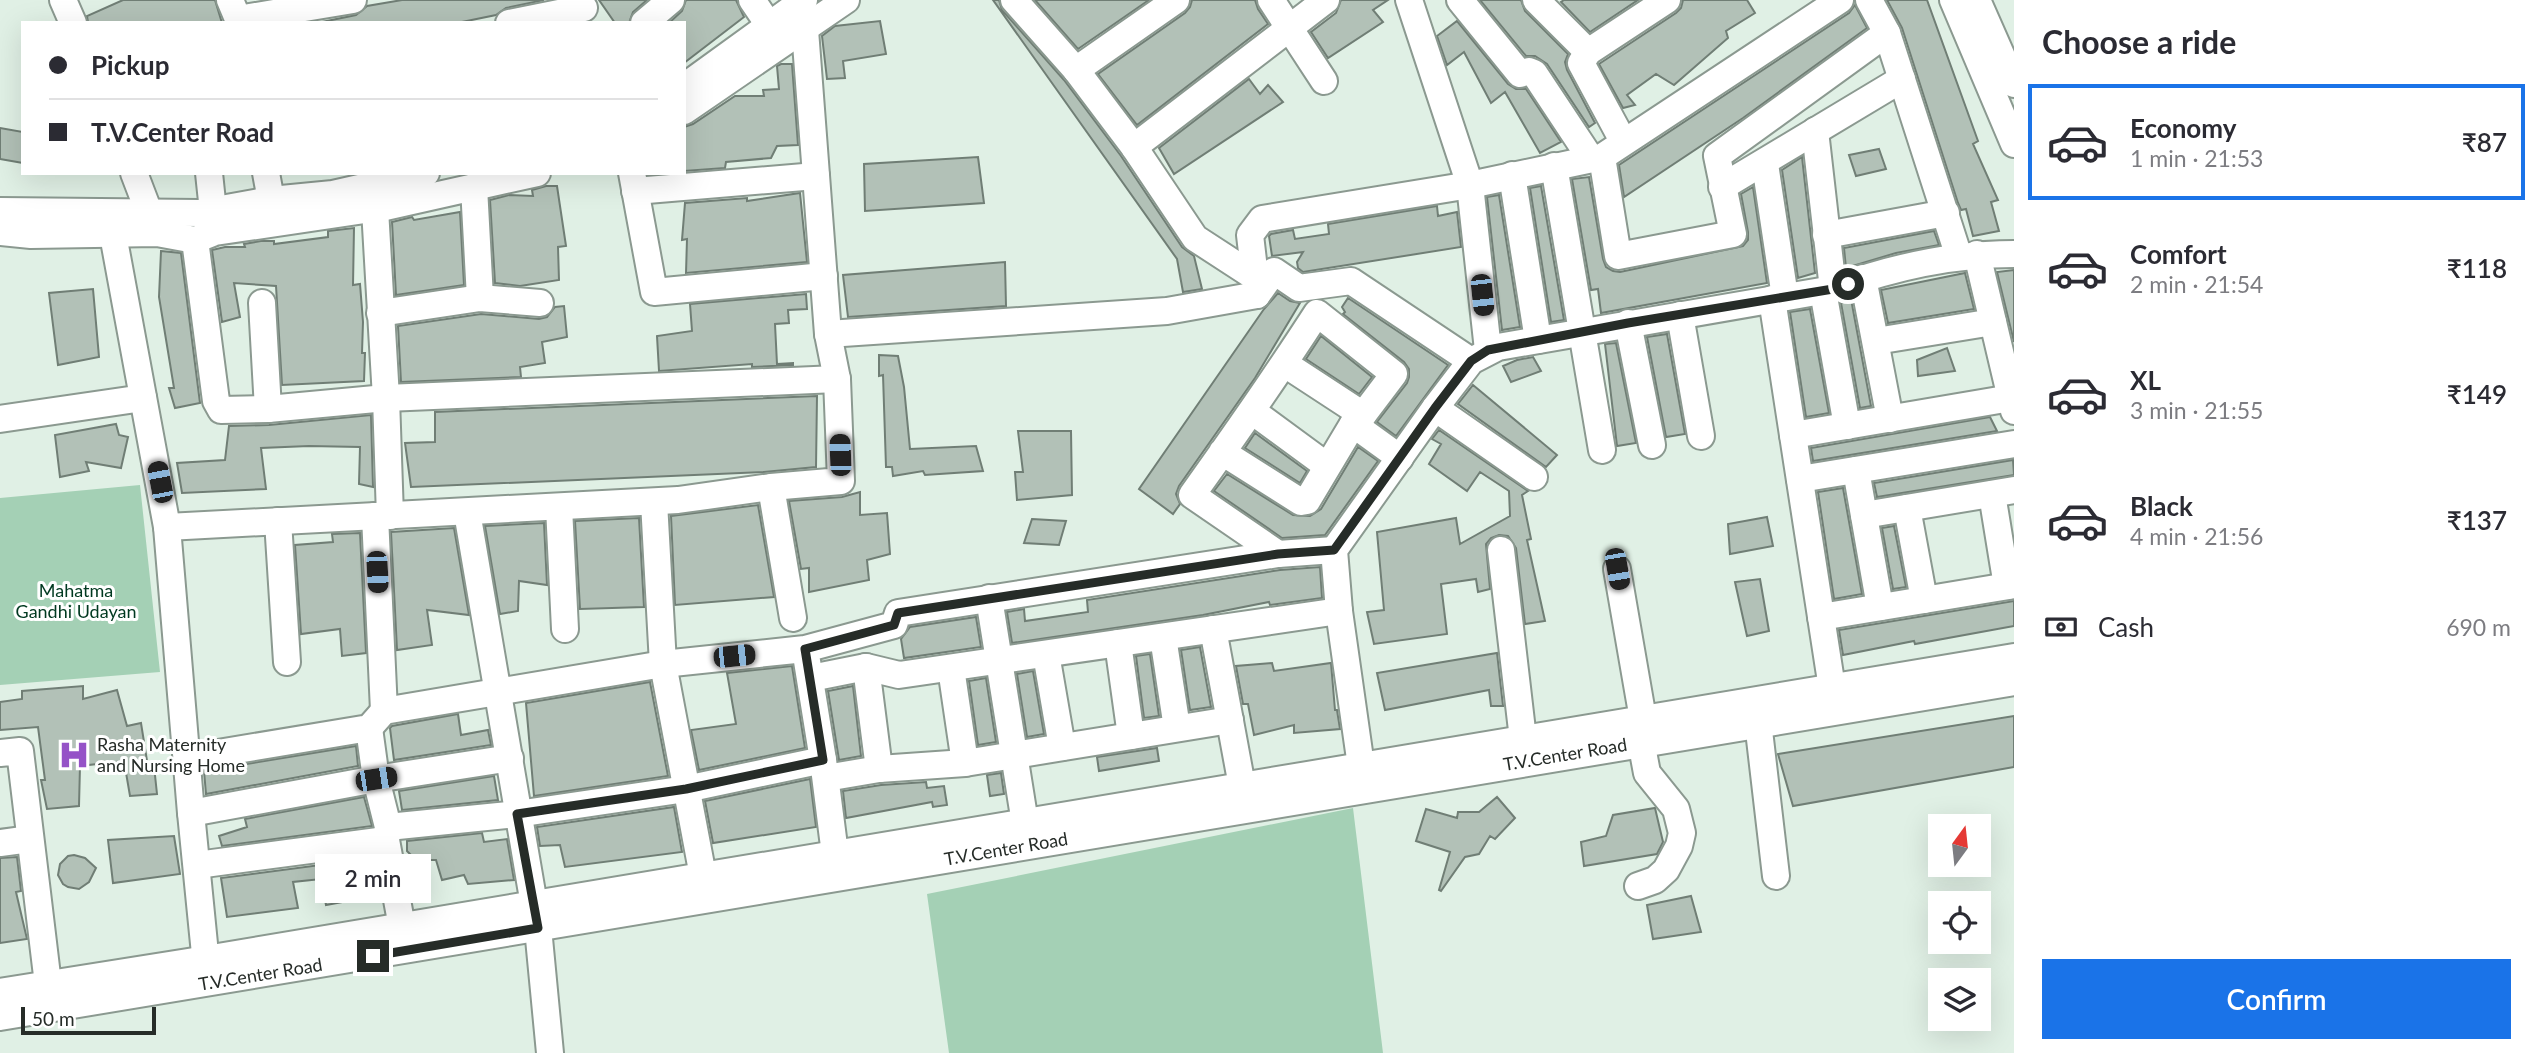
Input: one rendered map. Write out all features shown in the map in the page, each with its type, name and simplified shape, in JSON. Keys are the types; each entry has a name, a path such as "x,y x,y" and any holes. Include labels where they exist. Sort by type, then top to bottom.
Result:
{"street":[{"path":"63,0 72,21"},
{"path":"234,14 259,0"},
{"path":"646,21 671,0"},
{"path":"752,0 769,25"},
{"path":"686,86 769,25 846,0"},
{"path":"1015,0 1076,70 1134,146 1195,238 1256,286"},
{"path":"1076,70 1176,0"},
{"path":"1270,0 1292,29 1324,81"},
{"path":"1134,146 1292,29 1326,0"},
{"path":"1409,0 1471,185 1480,356"},
{"path":"1460,0 1520,74 1529,71 1534,73 1605,152"},
{"path":"1667,0 1588,52 1581,66 1605,152 1618,256 1733,234 1717,156 1887,33"},
{"path":"1256,286 1250,235 1262,219 1471,185 1573,164 1605,152 1840,0"},
{"path":"1793,435 1890,419 2012,404 1993,322 1968,256 1946,213 1887,33 1869,0"},
{"path":"1953,0 2014,144"},
{"path":"1978,0 2014,84"},
{"path":"234,14 343,1"},
{"path":"1542,2 1588,52"},
{"path":"521,21 586,10"},
{"path":"686,109 800,13"},
{"path":"167,527 654,502 841,481 837,380 828,334 800,13"},
{"path":"1722,187 1765,164 1902,79"},
{"path":"1815,131 1828,290 1847,426"},
{"path":"1765,164 1793,435 1832,688"},
{"path":"1554,166 1602,450"},
{"path":"135,175 154,223 195,240 410,175"},
{"path":"209,175 213,211"},
{"path":"266,175 271,200"},
{"path":"0,211 111,223 154,223 271,200 313,184 333,194 365,189 474,187 528,175"},
{"path":"1513,175 1538,340"},
{"path":"816,176 634,182 654,292 824,276"},
{"path":"474,187 480,298"},
{"path":"365,189 380,313 386,398 376,779 402,926"},
{"path":"1825,235 1946,213"},
{"path":"0,232 31,235 111,223"},
{"path":"111,223 167,527 207,971"},
{"path":"195,240 216,401 221,410 268,410 386,398 837,380"},
{"path":"1361,766 1339,611 1334,550 1435,408 1480,356 1538,340 1828,290 1863,278 1968,256 2014,254"},
{"path":"828,334 1167,311 1256,286 1274,271 1299,288 1351,281 1480,356"},
{"path":"1863,278 1890,419"},
{"path":"380,313 480,298 540,303"},
{"path":"262,303 268,410"},
{"path":"1222,452 1301,502 1307,500 1358,419 1394,374 1317,313 1285,364 1222,452 1192,495 1278,554"},
{"path":"1680,315 1701,436"},
{"path":"1876,341 1993,322"},
{"path":"1628,323 1652,445"},
{"path":"1285,364 1358,419 1400,458"},
{"path":"0,419 143,398"},
{"path":"1435,408 1534,477"},
{"path":"1252,411 1327,466"},
{"path":"1800,479 2014,444"},
{"path":"1856,470 1880,607"},
{"path":"771,487 793,618"},
{"path":"1821,617 2010,585 2003,492 1864,515"},
{"path":"654,502 663,664 703,876"},
{"path":"559,507 565,629"},
{"path":"1908,508 1924,600"},
{"path":"467,512 535,917 550,1053"},
{"path":"278,521 287,662"},
{"path":"188,758 377,720 498,692 663,664 805,649 894,625 898,613 1278,554 1334,550"},
{"path":"1501,550 1524,739"},
{"path":"1617,569 1647,773 1676,809 1682,833 1679,846 1666,870 1655,880 1638,886"},
{"path":"989,598 1025,823"},
{"path":"811,678 866,667 899,676 1339,611"},
{"path":"1213,629 1242,786"},
{"path":"1163,636 1177,728"},
{"path":"1118,643 1131,736"},
{"path":"805,649 825,769 835,854"},
{"path":"1046,654 1062,747"},
{"name":"T.V.Center Road","path":"0,992 48,984 207,971 535,917 1642,730 1832,688 2014,657"},
{"path":"866,667 879,769"},
{"path":"951,668 965,763"},
{"name":"T.V.Center Road","path":"0,1017 402,926 535,917 703,876 1361,766 1524,739 1758,722 2014,682"},
{"path":"197,865 387,833 825,769 879,769 965,763 1230,720"},
{"path":"1758,722 1776,876"},
{"path":"0,753 20,751 48,984"},
{"path":"191,813 510,758"},
{"path":"0,843 30,839"}],"green space":[{"name":"Mahatma Gandhi Udayan","path":"140,485 160,672 0,685 0,498"},
{"path":"1353,808 1383,1053 949,1053 927,894"}],"building":[{"path":"123,0 215,0 221,21 88,21 87,16"},
{"path":"402,0 544,0 506,8 496,15 467,21 327,21 356,15 367,6"},
{"path":"599,0 647,0 633,12 630,21 614,21"},
{"path":"686,0 736,0 744,17 686,61 686,21 671,21 682,11"},
{"path":"993,0 999,0 1002,10 1064,80 1121,156 1182,247 1194,256 1202,289 1183,292 1177,259"},
{"path":"1035,0 1149,0 1078,49"},
{"path":"1192,0 1255,0 1268,24 1137,125 1098,74 1185,13"},
{"path":"1341,0 1388,0 1373,10 1383,22 1328,58 1311,32 1336,13"},
{"path":"1480,0 1521,0 1525,11 1568,54 1565,62 1567,70 1595,123 1589,127 1547,64 1535,56 1526,56"},
{"path":"1638,0 1590,32 1561,2"},
{"path":"1683,0 1747,0 1755,13 1726,31 1728,38 1674,85 1656,74 1627,95 1635,105 1623,108 1599,64 1676,13"},
{"path":"1887,0 1927,0 1978,141 1973,144 1998,200 1991,202 1999,231 1973,236 1966,209 1961,210 1958,203 1902,28"},
{"path":"1855,5 1867,28 1743,118 1624,197 1619,165 1849,13"},
{"path":"880,21 886,54 843,61 845,78 827,79 822,36 835,26"},
{"path":"1457,21 1508,84 1516,89 1526,89 1561,142 1540,153 1505,92 1491,103 1464,52 1447,65 1437,36"},
{"path":"792,64 798,145 777,146 771,158 726,162 725,168 686,171 686,126 735,96 764,96 763,90 779,89 777,66"},
{"path":"1249,79 1260,94 1268,85 1283,102 1174,174 1159,148"},
{"path":"0,128 21,132 21,163 0,159"},
{"path":"1879,149 1886,169 1856,176 1849,155"},
{"path":"978,157 984,203 865,211 864,164"},
{"path":"1802,157 1815,273 1798,278 1782,170"},
{"path":"1589,177 1603,259 1606,267 1620,272 1743,246 1748,240 1748,232 1741,194 1753,187 1767,283 1601,313 1598,289 1591,290 1572,179"},
{"path":"557,186 566,246 558,247 559,280 520,286 495,283 490,200 509,195 533,196 532,190"},
{"path":"1541,186 1564,320 1551,322 1530,188"},
{"path":"800,193 807,262 686,273 687,239 682,240 685,203 747,198 747,201"},
{"path":"1499,195 1520,327 1502,330 1487,197"},
{"path":"1437,206 1438,216 1457,212 1461,247 1303,272 1298,268 1297,262 1303,252 1272,256 1271,234 1293,230 1295,239 1329,234 1328,224"},
{"path":"460,212 464,285 396,295 392,222"},
{"path":"354,228 353,285 360,284 362,353 365,353 364,381 282,385 276,286 234,283 240,317 222,322 212,250 245,247 244,244 261,241 274,241 274,244 328,237 328,231"},
{"path":"1934,231 1939,245 1896,253 1846,268 1844,248"},
{"path":"161,251 181,253 200,403 175,408 169,388 174,388 159,297"},
{"path":"1005,262 1006,306 848,317 843,275"},
{"path":"2014,270 2014,342 1997,272"},
{"path":"1965,273 1974,309 1888,323 1881,290"},
{"path":"93,289 99,357 58,365 49,293"},
{"path":"1278,293 1290,301 1300,303 1255,378 1179,486 1176,494 1180,504 1173,514 1139,489 1264,309"},
{"path":"806,294 807,309 788,310 789,323 775,324 777,364 793,365 752,367 752,364 659,371 657,336 692,331 690,304"},
{"path":"1348,298 1448,365 1396,436 1377,422 1407,383 1409,369 1404,362 1343,314 1345,312 1342,307"},
{"path":"1851,299 1871,406 1860,408 1841,303"},
{"path":"564,306 567,337 542,342 545,363 520,367 521,377 401,382 398,326 481,314 539,319 547,317 555,307"},
{"path":"1810,309 1829,413 1806,417 1790,312"},
{"path":"1667,334 1685,434 1666,437 1647,337"},
{"path":"1321,336 1372,377 1359,394 1306,359"},
{"path":"1616,343 1636,443 1617,446 1605,344"},
{"path":"1947,348 1955,371 1918,376 1917,360"},
{"path":"879,355 898,356 910,449 976,446 983,471 925,475 923,471 893,476 892,467 886,467 883,375 879,376"},
{"path":"1533,357 1541,371 1511,382 1503,366"},
{"path":"1473,385 1557,455 1546,467 1458,404"},
{"path":"817,396 816,467 764,472 411,487 405,443 435,442 435,412"},
{"path":"371,415 373,487 359,484 360,447 309,446 261,448 266,489 182,493 177,463 225,460 229,426"},
{"path":"1990,417 1997,431 1813,461 1811,448"},
{"path":"116,424 119,435 128,437 121,468 86,462 89,471 60,477 55,435"},
{"path":"1439,430 1528,491 1522,495 1531,539 1527,540 1545,621 1525,624 1516,548 1508,536 1499,535 1486,544 1490,589 1478,592 1476,579 1441,584 1447,634 1374,644 1367,612 1384,610 1377,532 1456,518 1460,544 1510,516 1509,491 1480,472 1467,491 1429,464 1441,444 1432,439"},
{"path":"1018,431 1071,431 1072,495 1017,500 1015,472 1023,472"},
{"path":"1255,433 1307,471 1300,483 1245,448"},
{"path":"1358,447 1378,461 1325,535 1282,538 1214,491 1227,474 1293,515 1310,516 1321,509"},
{"path":"2013,460 2014,475 1877,497 1874,483"},
{"path":"1843,488 1862,594 1834,599 1818,492"},
{"path":"860,492 860,515 887,513 890,554 867,560 869,580 809,592 809,568 801,569 789,501 842,497"},
{"path":"758,505 774,597 675,605 671,516"},
{"path":"1767,517 1773,546 1730,554 1728,524"},
{"path":"639,518 644,607 580,609 575,521"},
{"path":"1032,519 1066,521 1059,545 1024,543"},
{"path":"544,523 547,585 519,581 518,611 500,614 485,526"},
{"path":"1894,526 1906,587 1893,589 1882,528"},
{"path":"454,528 469,615 427,610 432,645 397,650 391,532"},
{"path":"360,533 366,653 342,656 340,629 301,634 295,545 333,542 332,534"},
{"path":"1320,567 1322,598 1270,605 1269,602 1203,615 1012,643 1007,612 1024,609 1025,621 1088,612 1087,600 1280,570"},
{"path":"1760,579 1769,631 1747,636 1735,582"},
{"path":"2014,601 2014,626 1843,655 1839,630"},
{"path":"976,617 981,647 904,658 901,639 910,627"},
{"path":"1200,647 1211,707 1190,710 1181,650"},
{"path":"1497,653 1503,706 1491,706 1489,690 1385,710 1377,673"},
{"path":"1150,654 1159,716 1144,718 1136,656"},
{"path":"1272,663 1274,671 1331,663 1335,710 1340,729 1294,733 1294,725 1254,735 1248,704 1243,704 1236,666"},
{"path":"792,666 805,748 699,770 691,730 736,724 727,673"},
{"path":"1033,671 1044,734 1027,737 1017,674"},
{"path":"986,678 996,742 978,745 969,681"},
{"path":"650,682 668,776 534,796 526,703"},
{"path":"83,686 83,699 117,690 127,726 141,723 148,767 154,766 157,794 130,796 124,761 80,766 79,806 47,809 41,780 45,780 38,727 0,730 0,702 22,699 22,691"},
{"path":"853,686 861,756 839,760 828,691"},
{"path":"458,714 461,735 488,730 491,745 394,760 390,728 392,726"},
{"path":"2014,716 2014,767 1793,806 1778,754"},
{"path":"356,746 358,766 206,794 204,771"},
{"path":"1157,748 1159,761 1099,771 1097,757"},
{"path":"1001,773 1004,794 990,796 987,775"},
{"path":"494,776 498,800 402,810 399,791"},
{"path":"810,779 816,827 713,843 705,801"},
{"path":"926,782 927,788 944,786 947,805 933,807 932,802 846,818 843,791"},
{"path":"364,797 372,826 222,846 219,836 247,827 245,819"},
{"path":"1497,797 1515,818 1495,839 1490,836 1479,854 1465,857 1441,891 1439,890 1450,852 1416,841 1426,809 1457,818 1458,812 1479,812"},
{"path":"674,807 682,852 565,867 560,845 540,846 537,827"},
{"path":"1655,808 1663,842 1657,854 1584,866 1581,842 1606,836 1613,815"},
{"path":"482,833 484,842 507,839 514,880 468,884 464,875 442,880 436,860 416,860 407,851 407,841"},
{"path":"174,836 180,874 113,883 108,840"},
{"path":"68,856 85,858 96,868 89,882 79,889 63,884 58,875 60,864"},
{"path":"17,857 21,891 16,892 27,939 0,943 0,858"},
{"path":"373,858 380,895 326,905 321,879 293,882 298,908 227,917 221,878"},
{"path":"1691,896 1701,932 1653,939 1647,905"}],"place":[{"name":"Rasha Maternity and Nursing Home","path":"74,755"}],"route":[{"path":"373,956 538,928 517,814 686,789 823,760 805,649 894,625 898,613 1278,554 1334,550 1471,361 1488,350 1628,323 1833,289 1848,284"}]}
